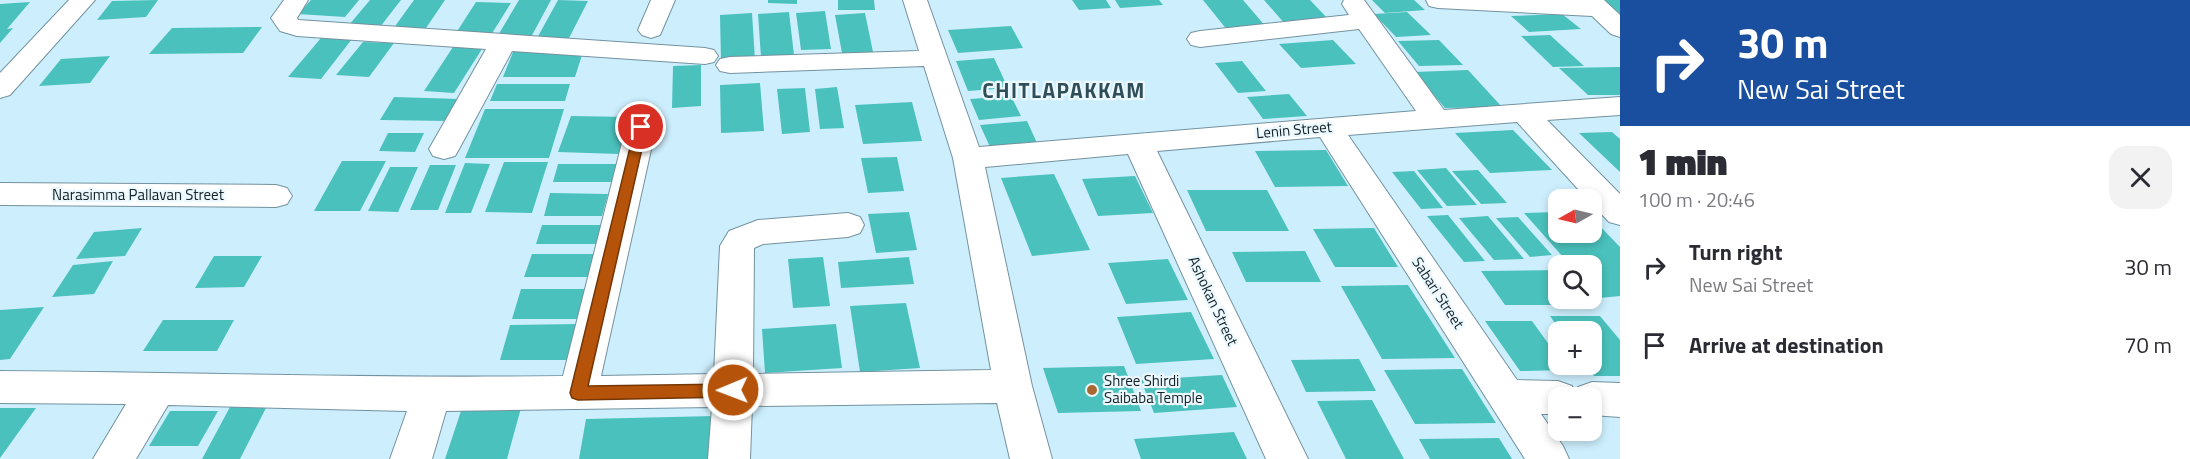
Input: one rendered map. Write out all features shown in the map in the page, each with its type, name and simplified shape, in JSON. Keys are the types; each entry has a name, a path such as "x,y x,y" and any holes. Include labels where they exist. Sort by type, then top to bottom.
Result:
{"street":[{"path":"0,89 83,0"},
{"path":"296,0 284,18 289,26 297,28 705,56"},
{"path":"651,30 663,0"},
{"path":"915,0 968,158 1013,386 1031,459"},
{"path":"1438,1 1594,4 1620,29"},
{"path":"1200,39 1359,10 1435,118"},
{"path":"444,149 503,42"},
{"path":"0,55 33,54"},
{"path":"730,65 934,58"},
{"name":"Lenin Street","path":"968,158 1435,118 1620,106"},
{"path":"1523,112 1620,214"},
{"path":"578,393 641,127"},
{"name":"Sabari Street","path":"1328,127 1548,459"},
{"name":"Ashokan Street","path":"1138,144 1287,459"},
{"name":"Narasimma Pallavan Street","path":"0,194 276,196"},
{"path":"729,459 737,246 741,240 758,232 848,225"},
{"path":"0,387 157,388 432,395 1013,386"},
{"path":"114,459 157,388"},
{"path":"411,459 432,395"},
{"path":"1506,396 1548,398"},
{"path":"1602,399 1620,400"}],"building":[{"path":"158,0 146,17 97,20 112,1"},
{"path":"311,0 359,0 345,17 298,14"},
{"path":"370,0 401,0 380,27 349,25"},
{"path":"414,0 445,0 424,31 393,29"},
{"path":"519,0 551,0 530,39 497,37"},
{"path":"558,0 588,1 567,42 536,40"},
{"path":"768,0 797,0 797,4 768,3"},
{"path":"838,0 874,0 875,10 838,10"},
{"path":"1072,0 1106,0 1111,8 1079,10"},
{"path":"1115,0 1159,0 1163,5 1120,8"},
{"path":"1203,0 1243,0 1267,28 1228,31"},
{"path":"1264,0 1310,0 1330,21 1285,24"},
{"path":"1372,0 1414,0 1425,10 1385,13"},
{"path":"1604,0 1620,0 1620,14"},
{"path":"30,2 7,29 13,28 0,43 0,4"},
{"path":"476,2 511,3 491,35 456,33"},
{"path":"825,11 831,49 801,50 796,13"},
{"path":"789,12 794,55 761,57 758,14"},
{"path":"1407,12 1431,35 1396,37 1374,14"},
{"path":"752,13 755,60 721,62 720,15"},
{"path":"865,13 873,52 842,53 835,15"},
{"path":"1562,14 1581,29 1529,32 1511,16"},
{"path":"1011,26 1023,48 958,53 948,30"},
{"path":"262,27 243,53 149,54 172,28"},
{"path":"1550,35 1584,66 1553,67 1521,36"},
{"path":"321,38 352,39 321,79 288,77"},
{"path":"1333,40 1356,64 1301,68 1279,44"},
{"path":"1439,40 1463,65 1419,66 1398,41"},
{"path":"363,42 394,43 369,77 336,75"},
{"path":"453,47 482,49 454,93 424,91"},
{"path":"513,52 583,52 575,77 503,77"},
{"path":"110,56 90,83 39,86 61,59"},
{"path":"994,58 1008,88 968,91 956,61"},
{"path":"1242,61 1266,91 1238,93 1215,63"},
{"path":"701,65 701,106 672,108 673,66"},
{"path":"1620,67 1620,95 1588,95 1559,68"},
{"path":"1468,70 1502,107 1445,108 1414,72"},
{"path":"760,83 764,131 721,133 720,85"},
{"path":"497,84 570,84 565,101 490,101"},
{"path":"837,87 844,128 820,129 815,89"},
{"path":"805,88 810,132 782,134 777,89"},
{"path":"1289,94 1307,116 1263,119 1247,97"},
{"path":"1011,96 1021,116 979,120 970,99"},
{"path":"394,97 460,99 448,121 380,120"},
{"path":"912,102 922,141 863,144 855,105"},
{"path":"485,109 564,109 549,158 465,158"},
{"path":"571,116 630,117 619,154 558,152"},
{"path":"1027,121 1037,143 990,147 980,125"},
{"path":"1513,130 1552,170 1490,173 1455,133"},
{"path":"1612,132 1620,139 1620,172 1579,133"},
{"path":"388,133 424,133 415,152 379,151"},
{"path":"1326,150 1348,186 1275,187 1255,151"},
{"path":"897,157 904,191 868,193 861,158"},
{"path":"342,161 386,161 360,211 314,211"},
{"path":"504,162 548,162 532,213 485,212"},
{"path":"465,163 490,164 471,213 445,213"},
{"path":"558,164 620,164 616,182 553,182"},
{"path":"430,165 456,165 438,210 410,210"},
{"path":"390,167 418,167 398,212 368,211"},
{"path":"1446,168 1477,205 1447,206 1417,170"},
{"path":"1478,170 1507,203 1481,204 1452,171"},
{"path":"1414,171 1443,208 1421,209 1392,172"},
{"path":"1054,174 1090,250 1032,256 1001,178"},
{"path":"1135,176 1153,213 1098,216 1082,179"},
{"path":"1187,190 1267,190 1289,231 1206,231"},
{"path":"550,193 608,194 602,216 544,216"},
{"path":"909,212 917,250 876,253 868,214"},
{"path":"1548,212 1548,240 1524,213"},
{"path":"1448,215 1485,261 1464,262 1427,216"},
{"path":"1488,216 1524,259 1494,260 1459,218"},
{"path":"1518,217 1552,255 1530,257 1496,218"},
{"path":"542,225 606,225 602,244 536,244"},
{"path":"142,228 125,256 76,259 94,232"},
{"path":"1374,228 1398,267 1335,267 1313,229"},
{"path":"1602,228 1620,247 1620,296 1602,298 1602,255 1561,255 1551,243 1602,243"},
{"path":"1305,251 1321,282 1246,282 1232,252"},
{"path":"532,254 596,254 591,277 524,277"},
{"path":"214,256 262,256 244,287 195,288"},
{"path":"823,257 830,306 793,308 788,259"},
{"path":"909,257 914,284 841,288 838,262"},
{"path":"1168,259 1188,300 1126,304 1108,263"},
{"path":"113,261 94,294 52,297 73,265"},
{"path":"1548,270 1548,305 1505,305 1481,271"},
{"path":"1408,285 1455,358 1382,359 1341,286"},
{"path":"521,289 589,289 582,319 512,319"},
{"path":"906,303 920,368 860,372 850,306"},
{"path":"44,307 10,359 0,360 0,310"},
{"path":"1191,312 1214,359 1136,364 1117,317"},
{"path":"1550,316 1600,316 1620,340 1620,376 1593,375 1602,375 1602,321 1553,321"},
{"path":"163,320 234,320 217,351 143,351"},
{"path":"1485,321 1532,321 1548,343 1548,370 1520,371"},
{"path":"578,324 570,360 500,360 510,325"},
{"path":"836,324 842,368 765,373 762,329"},
{"path":"1359,359 1376,391 1306,392 1291,360"},
{"name":"Shree Shirdi Saibaba Temple","path":"1124,366 1141,411 1058,413 1043,368"},
{"path":"1462,369 1496,423 1415,424 1384,370"},
{"path":"1222,375 1237,407 1154,413 1141,380"},
{"path":"1372,400 1404,459 1346,459 1317,401"},
{"path":"230,407 266,408 240,459 202,459"},
{"path":"0,408 36,408 0,458"},
{"path":"462,408 521,408 507,459 445,459"},
{"path":"170,411 218,411 198,446 149,446"},
{"path":"714,416 711,459 579,459 586,419"},
{"path":"1234,432 1247,459 1141,459 1134,439"},
{"path":"1499,438 1512,459 1430,459 1419,439"}],"place":[{"name":"Shree Shirdi Saibaba Temple","path":"1092,390"}],"district":[{"name":"CHITLAPAKKAM","path":"1064,91"}],"route":[{"path":"641,127 578,393 733,390"}]}
